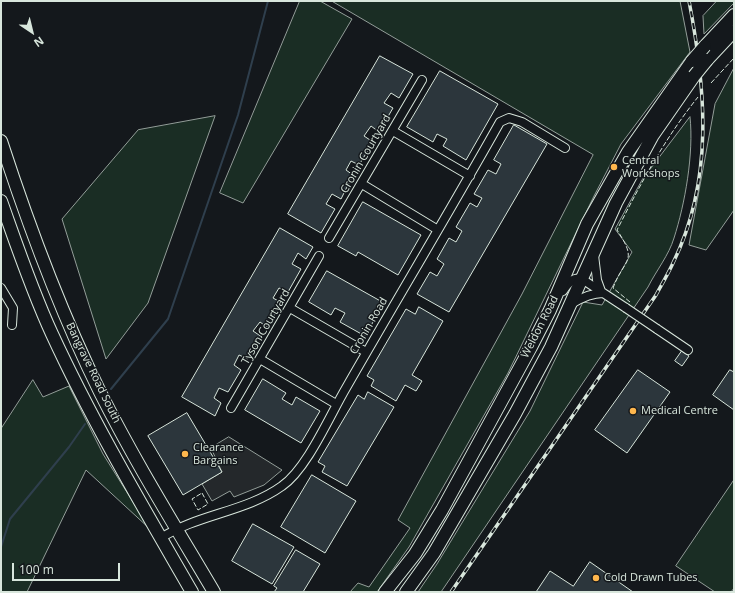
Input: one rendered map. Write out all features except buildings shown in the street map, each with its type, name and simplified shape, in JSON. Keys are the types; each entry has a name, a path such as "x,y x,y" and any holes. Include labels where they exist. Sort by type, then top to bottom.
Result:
{"highway":[{"name":"Weldon Road","path":"385,592 414,554 442,510 550,310 587,224 624,158 692,61 734,16"},
{"name":"Weldon Road","path":"406,592 434,553 515,414 571,304 616,203 653,135 694,76 734,31"},
{"name":"Bangrave Road South","path":"2,145 41,256 70,327 100,391 132,452 214,592"},
{"name":"Bangrave Road South","path":"1,201 26,270 58,347 115,459 192,592"}],"street":[{"name":"Cronin Courtyard","path":"329,238 422,80"},
{"name":"Cronin Road","path":"161,538 177,528 255,502 283,486 305,461 336,404 470,176 500,122 509,118 522,122 565,148"},
{"path":"393,131 470,176"},
{"path":"362,184 438,230"},
{"path":"594,252 597,280 603,293"},
{"name":"Tyson Courtyard","path":"231,408 319,256"},
{"path":"550,310 568,283 574,279 582,279 688,350"},
{"path":"1,288 13,308 12,325"},
{"path":"571,304 588,296 603,293"},
{"path":"290,308 366,352"},
{"path":"260,359 336,404"}],"green space":[{"path":"300,1 320,1 352,19 243,203 220,193"},
{"path":"332,1 680,1 690,52 621,144 594,196 508,373 409,547 377,592 350,592 358,583 369,587 410,528 398,520 522,294 593,155"},
{"path":"717,1 734,1 734,3 704,34 703,16"},
{"path":"734,68 734,210 706,250 689,245 715,104"},
{"path":"215,116 148,303 106,359 62,219 138,130"},
{"path":"690,117 691,146 688,178 678,225 666,257 648,287 441,592 418,592 437,564 530,411 583,302 602,305 632,252 615,229 642,180"},
{"path":"33,380 43,397 69,386 103,454 150,529 86,470 27,592 1,592 1,429"},
{"path":"734,480 734,588 731,592 715,592 676,566"}],"shaded area":[{"path":"229,437 282,470 264,485 234,497 230,491 212,501 202,484 222,472 211,448"}],"waterway":[{"path":"111,389 168,319 238,115 268,1"},
{"path":"1,547 10,519 69,447 85,424"}],"railway":[{"path":"451,592 656,295 671,267 686,232 695,199 701,167 703,134 699,67 689,1"}],"fence":[{"path":"711,83 734,58"},
{"path":"630,302 613,288 625,265 628,255 624,241 617,230 644,178 664,145 698,97"},
{"path":"202,493 208,504 198,510 192,499 202,493"}],"place":[{"name":"Central Workshops","path":"614,167"},
{"name":"Medical Centre","path":"633,411"},
{"name":"Clearance Bargains","path":"185,454"},
{"name":"Cold Drawn Tubes","path":"596,578"}]}
